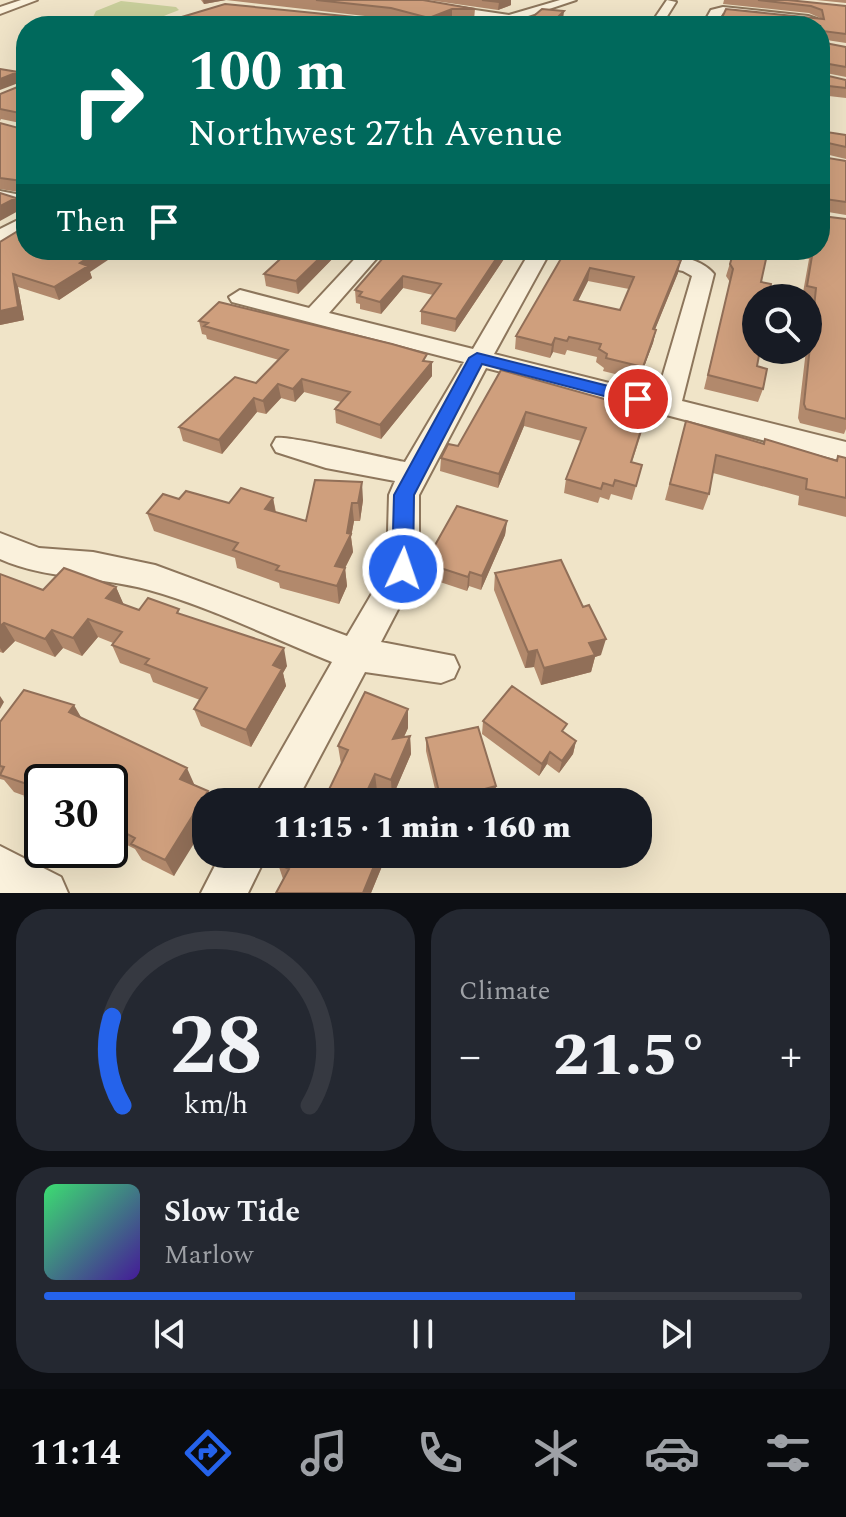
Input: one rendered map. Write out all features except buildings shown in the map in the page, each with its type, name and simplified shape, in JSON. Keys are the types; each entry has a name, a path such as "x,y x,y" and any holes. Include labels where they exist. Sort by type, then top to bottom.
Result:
{"street":[{"path":"0,11 32,0"},
{"path":"386,0 447,3 500,16"},
{"path":"662,16 671,2"},
{"path":"515,16 562,3 576,12 577,16"},
{"path":"714,16 718,10 744,16"},
{"path":"314,316 365,260"},
{"path":"281,788 403,569 404,495 413,474 535,260"},
{"path":"661,260 687,265 703,274 667,407"},
{"path":"240,297 846,452"},
{"path":"286,445 326,458 413,474"},
{"path":"0,545 36,561 93,565 155,578 353,654 441,667"},
{"path":"0,868 45,893"},
{"path":"224,893 237,868"}],"green space":[{"path":"121,1 176,7 179,10 163,16 94,16 96,11"}],"route":[{"path":"403,569 404,495 477,358 638,399"}]}
